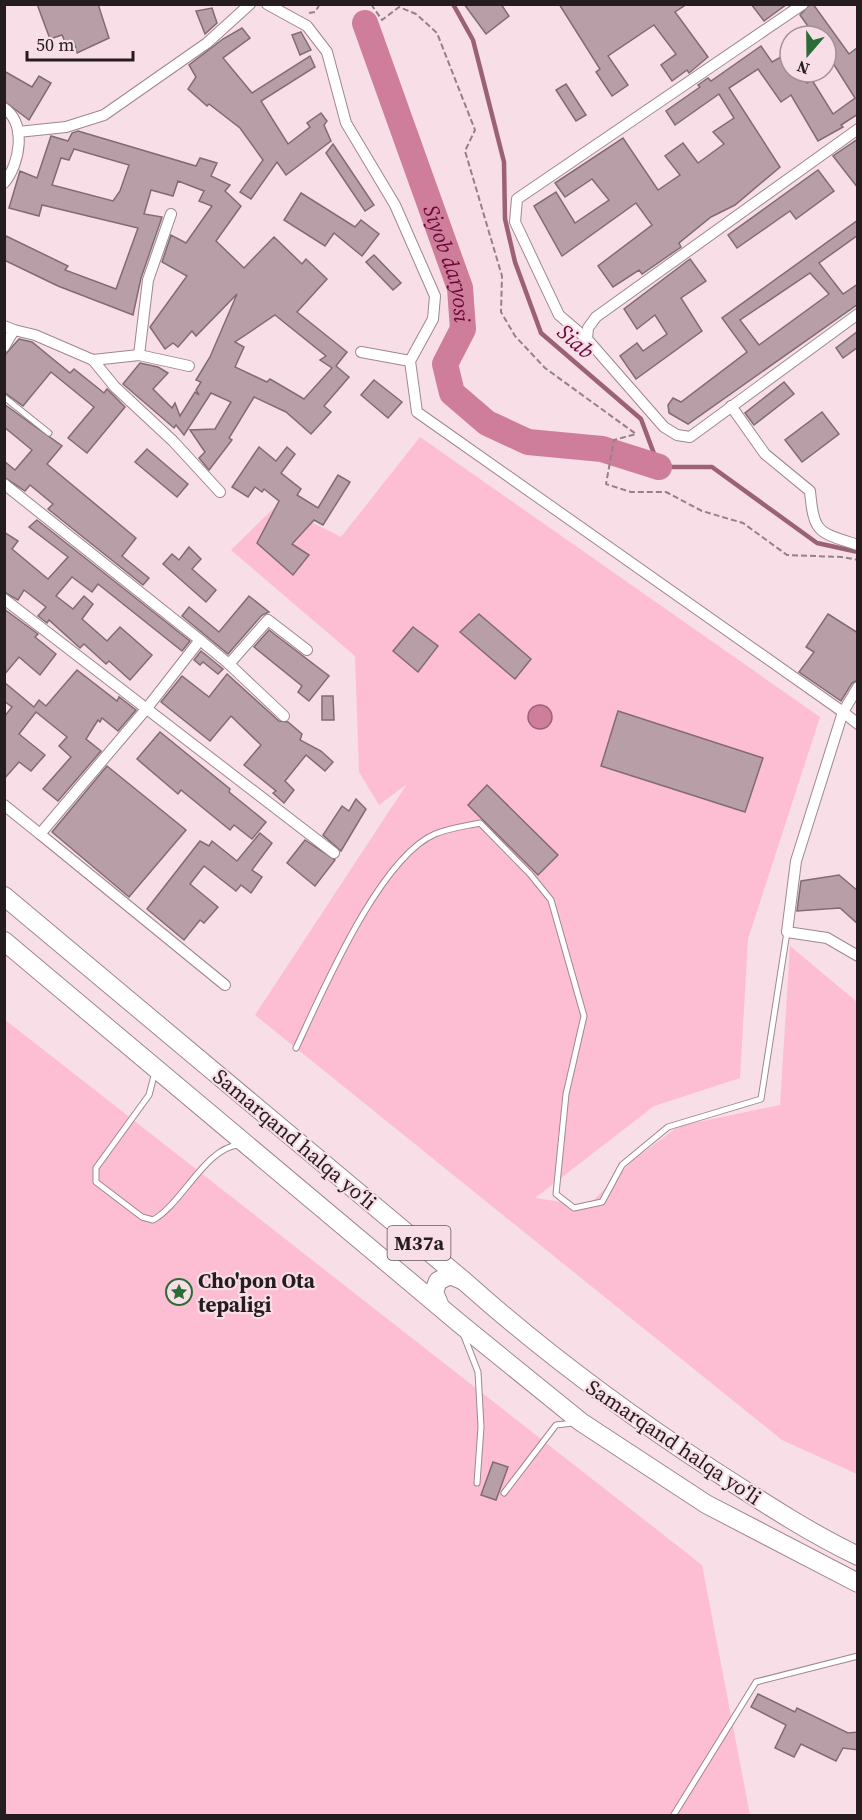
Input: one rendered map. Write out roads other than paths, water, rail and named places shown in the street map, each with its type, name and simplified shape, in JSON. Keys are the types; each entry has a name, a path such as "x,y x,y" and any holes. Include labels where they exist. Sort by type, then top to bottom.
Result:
{"highway":[{"name":"Samarqand halqa yoʻli","path":"4,896 464,1281 512,1324 622,1410 783,1516 858,1556"},
{"name":"Samarqand halqa yoʻli","path":"5,944 581,1422 706,1504 858,1583"},
{"path":"439,1304 434,1292 438,1281 450,1275 464,1281"}],"street":[{"path":"18,132 66,127 104,115 207,44 250,4"},
{"path":"267,4 307,26 327,52 346,123 394,205 435,296 433,319 410,361 417,412 858,724"},
{"path":"803,4 517,199 515,222 559,315 587,339 664,427 677,435 690,437 858,314"},
{"path":"4,108 10,112 18,132 19,152 4,183"},
{"path":"587,339 588,328 596,317 858,129"},
{"path":"139,355 148,280 171,214"},
{"path":"4,347 9,328 35,335 93,360 115,387 173,441 220,492"},
{"path":"361,352 410,361"},
{"path":"93,360 139,355 189,366"},
{"path":"731,406 765,454 810,491 813,522 826,535 858,545"},
{"path":"4,484 230,664 284,716"},
{"path":"4,599 334,853"},
{"path":"230,664 268,620 307,650"},
{"path":"40,834 147,708 200,640"},
{"path":"858,687 843,712 796,861 787,932 827,938 858,956"},
{"path":"4,806 225,985"}],"lane":[{"path":"4,397 49,433"},
{"path":"296,1048 350,939 383,886 408,853 435,834 480,823 530,874 551,900 584,1016 566,1094 556,1194 574,1208 602,1202 622,1165 668,1127 761,1099 787,932"},
{"path":"156,1068 149,1095 96,1168 96,1182 142,1216 153,1220 166,1214 218,1152 233,1146 249,1145"},
{"path":"459,1323 478,1372 481,1427 477,1483"},
{"path":"504,1493 555,1425 581,1422"},
{"path":"673,1815 756,1682 858,1656"}],"waterway":[{"name":"Siab","path":"453,4 473,40 504,162 505,219 515,262 541,333 641,419 659,467 712,467 817,543 858,552"},
{"name":"Siyob daryosi","path":"365,23 460,288 463,329 445,364 452,393 487,423 528,442 602,449 659,467"}],"place":[{"name":"Cho'pon Ota tepaligi","path":"179,1292"}]}
